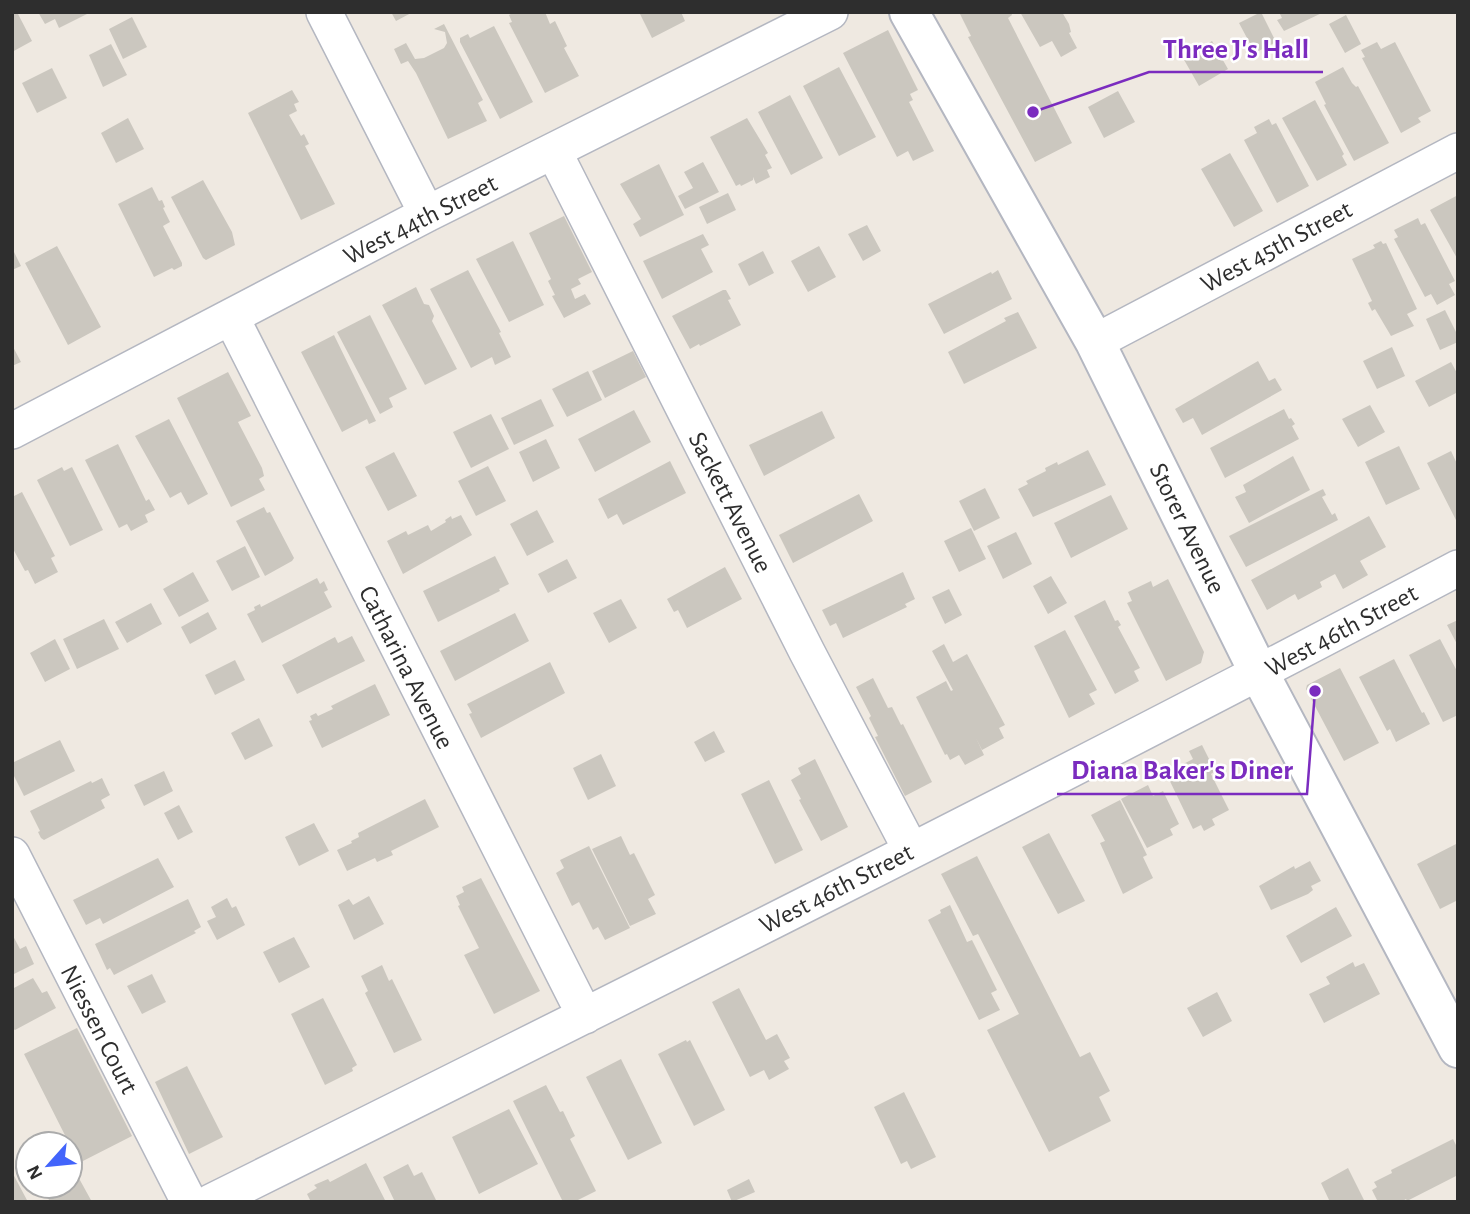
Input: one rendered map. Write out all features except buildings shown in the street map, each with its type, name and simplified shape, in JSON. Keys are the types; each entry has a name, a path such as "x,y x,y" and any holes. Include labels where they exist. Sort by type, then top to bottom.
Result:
{"street":[{"path":"324,12 427,214"},
{"name":"West 44th Street","path":"12,431 427,214 830,12"},
{"name":"Storer Avenue","path":"909,12 1095,342 1259,673 1458,1048"},
{"name":"West 45th Street","path":"1095,342 1458,150"},
{"name":"Sackett Avenue","path":"554,152 807,652 911,850"},
{"name":"Catharina Avenue","path":"231,317 585,1016"},
{"name":"West 46th Street","path":"211,1202 585,1016 1259,673 1458,568"},
{"name":"Niessen Court","path":"12,855 189,1202"}],"place":[{"name":"Three J's Hall","path":"1033,112"},
{"name":"Diana Baker's Diner","path":"1315,691"}]}
